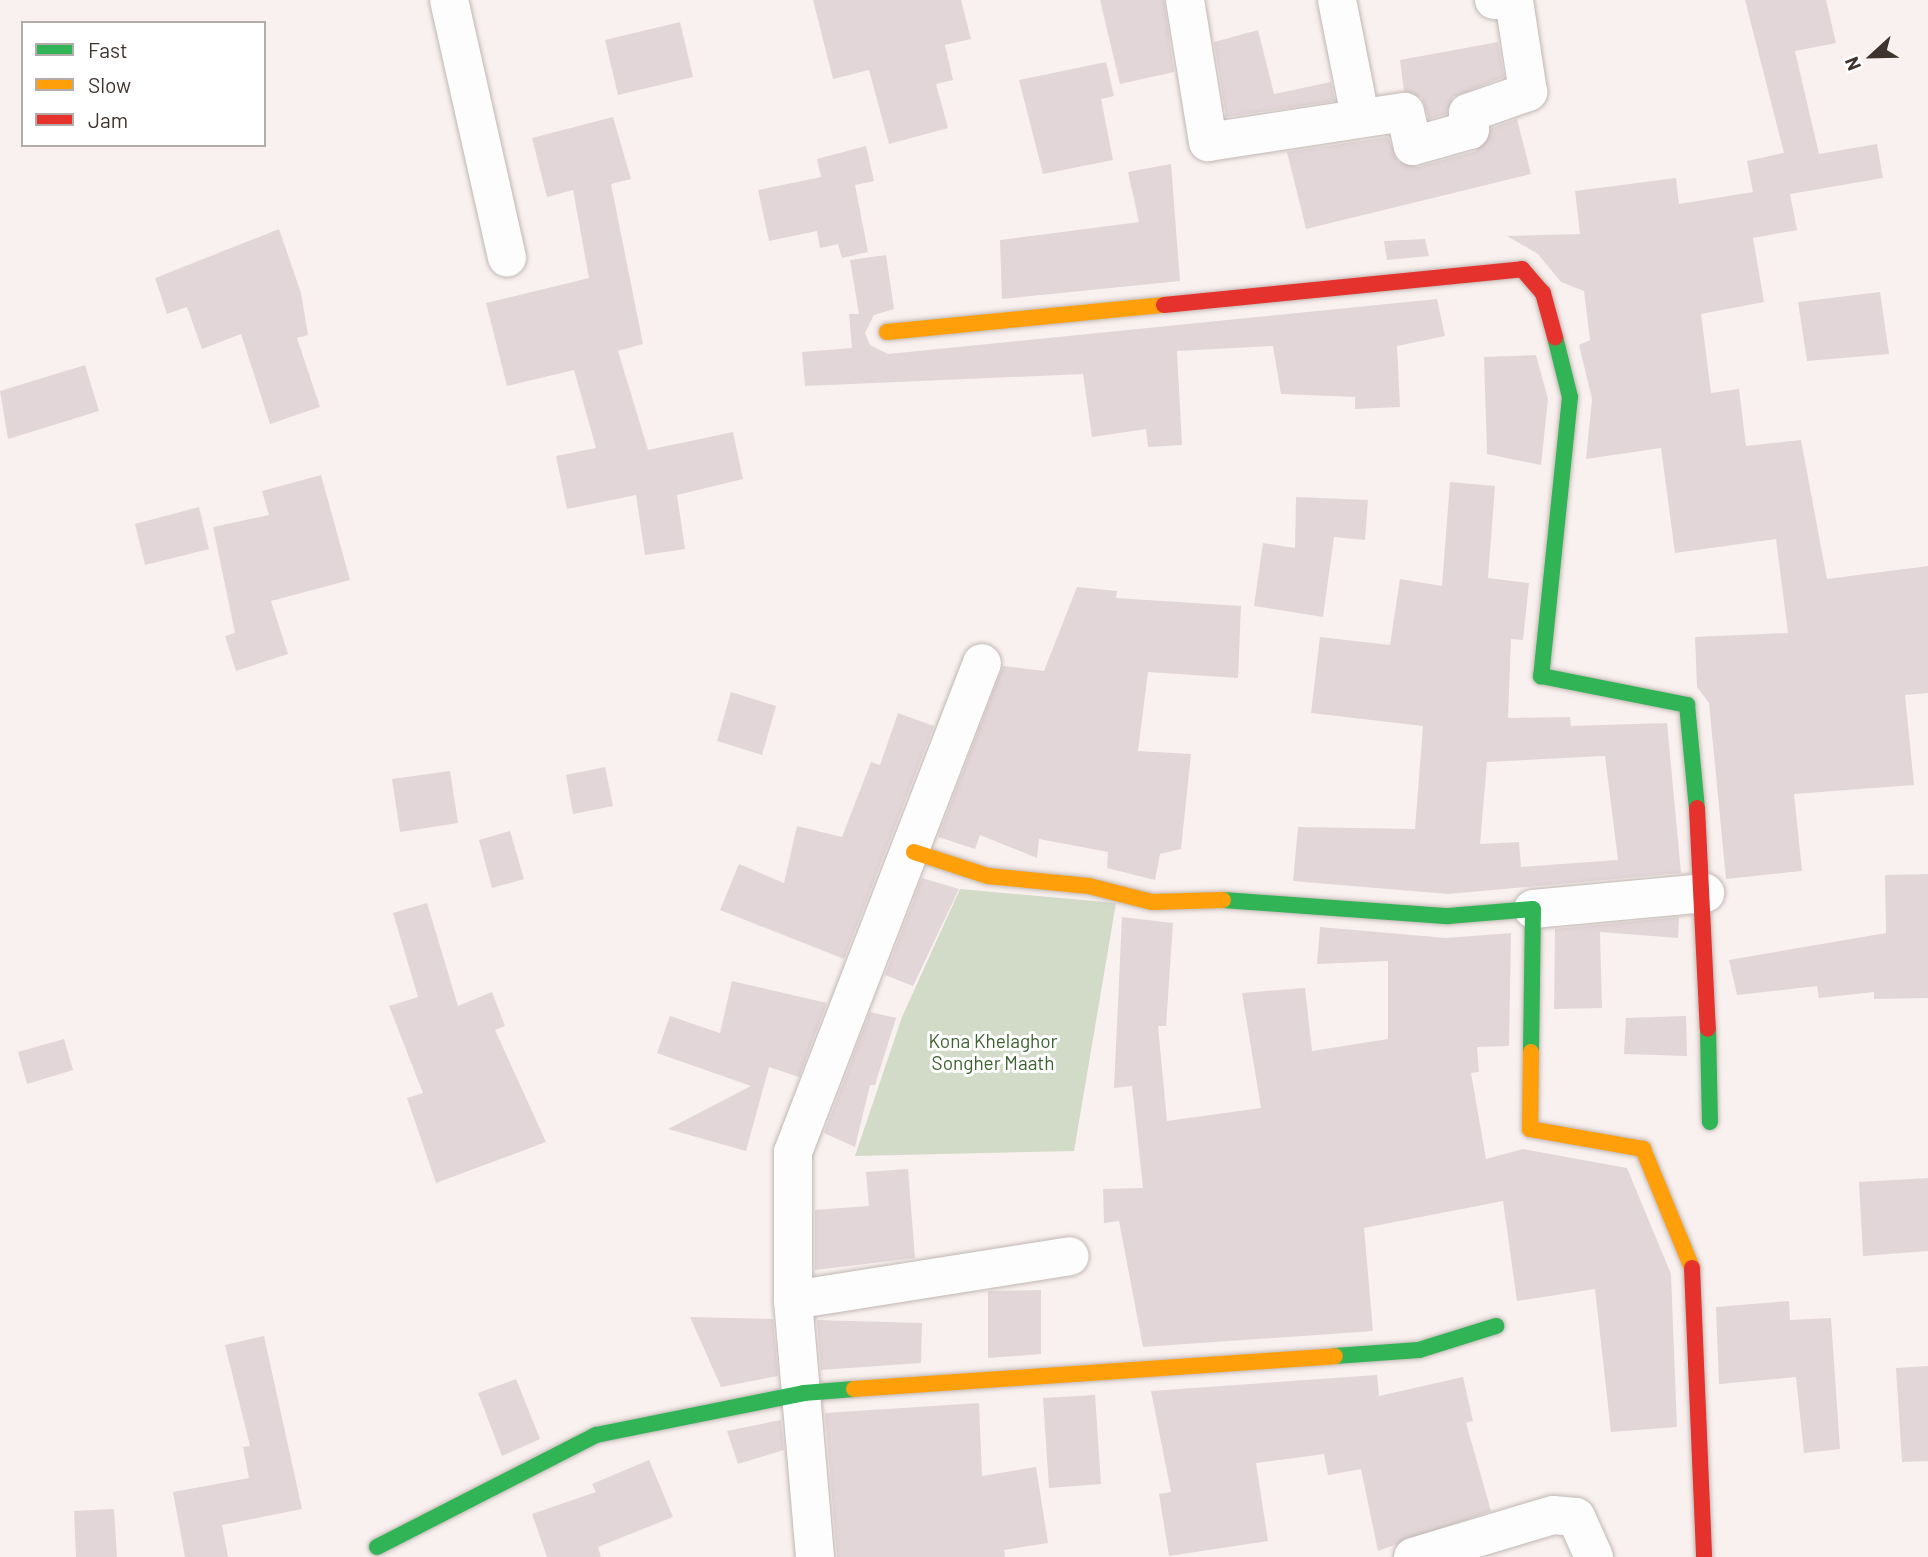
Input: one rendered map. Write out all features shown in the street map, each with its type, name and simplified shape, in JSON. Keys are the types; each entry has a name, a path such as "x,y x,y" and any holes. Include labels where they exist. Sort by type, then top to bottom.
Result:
{"street":[{"path":"449,0 507,258"},
{"path":"1185,0 1208,142 1360,116 1405,112 1413,146 1471,130 1468,113 1528,92 1514,0 1494,0"},
{"path":"1337,0 1360,116"},
{"path":"887,332 1522,269 1543,293 1570,397 1541,676 1687,705 1705,892 1710,1122"},
{"path":"816,1557 804,1393 793,1300 793,1152 877,924 914,852 982,663"},
{"path":"914,852 988,876 1089,887 1152,902 1244,899 1448,916 1705,892"},
{"path":"1533,909 1530,1129 1643,1149 1693,1269 1704,1557"},
{"path":"793,1300 1070,1256"},
{"path":"377,1547 596,1435 804,1393 1419,1350 1496,1326"},
{"path":"1413,1557 1553,1514 1576,1517 1594,1557"}],"green space":[{"name":"Kona Khelaghor Songher Maath","path":"960,889 1116,903 1074,1151 855,1156 902,1017"}],"building":[{"path":"813,0 961,0 971,39 945,45 953,80 936,84 948,128 889,144 869,70 833,79"},
{"path":"1100,0 1164,0 1174,72 1120,84"},
{"path":"1745,0 1826,0 1836,43 1795,51 1819,154 1877,144 1883,178 1790,194 1797,230 1753,238 1764,302 1701,314 1711,393 1739,389 1746,446 1801,440 1827,579 1928,566 1928,693 1905,695 1914,785 1794,794 1802,871 1726,879 1709,703 1697,687 1695,637 1788,633 1776,539 1675,553 1661,448 1586,459 1592,399 1579,345 1590,340 1584,291 1561,282 1538,254 1507,236 1580,234 1575,191 1676,178 1679,204 1753,192 1747,161 1784,153"},
{"path":"680,22 693,77 618,95 605,40"},
{"path":"1258,30 1274,94 1331,82 1335,101 1226,117 1214,42"},
{"path":"1498,42 1504,77 1453,97 1446,114 1429,119 1422,98 1404,91 1400,60"},
{"path":"1106,62 1114,96 1101,99 1113,160 1043,174 1019,80"},
{"path":"613,117 631,179 611,184 643,344 618,351 648,450 733,432 743,479 677,495 685,549 645,555 636,495 567,509 556,456 596,448 574,370 507,386 486,303 589,278 573,190 547,197 532,138"},
{"path":"1517,119 1531,174 1306,229 1287,152 1388,137 1398,162 1418,167 1476,151 1492,128"},
{"path":"866,146 874,181 855,185 868,252 842,258 838,244 820,248 817,231 769,241 758,190 821,177 817,159"},
{"path":"1171,164 1180,281 1002,299 1000,240 1139,222 1128,172"},
{"path":"279,229 301,293 308,335 297,338 320,407 270,424 241,334 202,349 187,307 167,314 155,278"},
{"path":"1425,239 1429,256 1387,260 1384,241"},
{"path":"886,255 894,309 874,315 865,333 870,345 888,354 1437,299 1445,336 1397,346 1400,407 1355,409 1355,397 1281,394 1273,346 1177,351 1182,445 1148,447 1146,429 1092,437 1083,374 805,386 802,352 852,348 849,314 859,314 850,260"},
{"path":"1880,292 1889,354 1807,361 1798,302"},
{"path":"1536,355 1548,399 1541,465 1487,454 1484,357"},
{"path":"85,365 99,411 8,439 0,391"},
{"path":"321,475 350,580 271,601 288,654 236,671 225,636 235,633 213,527 269,515 262,491"},
{"path":"1450,482 1495,486 1488,578 1529,583 1523,640 1511,639 1508,718 1570,717 1571,726 1667,723 1681,873 1448,894 1293,881 1298,827 1415,829 1423,726 1311,713 1320,637 1390,645 1400,579 1442,586","holes":["1605,756 1618,860 1521,867 1519,842 1480,844 1487,762"]},
{"path":"1296,497 1368,500 1365,540 1334,537 1323,617 1254,606 1263,543 1295,548"},
{"path":"199,507 209,549 145,565 135,524"},
{"path":"1077,587 1117,591 1116,598 1241,606 1238,678 1148,672 1138,751 1191,754 1181,849 1160,854 1155,880 1107,868 1108,852 1039,839 1037,858 980,835 975,849 938,837 1003,666 1044,671"},
{"path":"731,692 776,706 762,755 717,741"},
{"path":"898,713 934,726 844,959 720,910 739,864 784,883 797,826 842,837 871,762 880,765"},
{"path":"605,767 613,806 573,814 566,775"},
{"path":"450,771 458,823 400,832 392,779"},
{"path":"510,831 524,879 492,888 479,840"},
{"path":"1928,874 1928,998 1874,999 1874,992 1819,998 1817,986 1737,995 1729,960 1886,933 1885,875"},
{"path":"922,878 959,889 913,986 885,975"},
{"path":"427,903 458,1006 492,992 505,1026 495,1030 546,1142 436,1183 407,1098 423,1093 389,1006 418,997 393,913"},
{"path":"1122,917 1173,923 1166,1026 1158,1026 1167,1121 1261,1108 1242,993 1305,988 1312,1051 1388,1039 1388,961 1317,964 1320,927 1446,938 1511,933 1509,1046 1477,1047 1479,1072 1471,1073 1486,1159 1523,1149 1627,1168 1671,1274 1677,1427 1611,1432 1595,1289 1517,1301 1503,1201 1364,1228 1373,1331 1143,1347 1119,1221 1104,1223 1103,1189 1143,1188 1132,1086 1114,1088"},
{"path":"1679,917 1678,938 1600,932 1602,1008 1554,1009 1555,929"},
{"path":"732,981 827,1003 799,1077 769,1067 746,1151 668,1129 751,1086 657,1053 670,1016 720,1033"},
{"path":"870,1012 896,1018 875,1085 870,1085 855,1147 824,1133"},
{"path":"1686,1016 1687,1056 1624,1054 1626,1018"},
{"path":"64,1039 73,1070 27,1084 18,1052"},
{"path":"908,1169 915,1258 815,1270 815,1210 869,1206 866,1172"},
{"path":"1928,1178 1928,1251 1863,1256 1859,1182"},
{"path":"1041,1290 1041,1354 988,1358 988,1291"},
{"path":"1789,1301 1790,1320 1831,1318 1840,1449 1804,1453 1796,1377 1719,1384 1716,1307"},
{"path":"690,1317 773,1319 778,1376 721,1387"},
{"path":"817,1320 922,1323 921,1363 821,1370"},
{"path":"264,1336 302,1509 222,1525 228,1557 185,1557 173,1492 249,1478 243,1447 250,1446 225,1345"},
{"path":"1928,1366 1928,1461 1902,1462 1896,1368"},
{"path":"1377,1375 1379,1396 1463,1377 1473,1421 1466,1423 1491,1511 1378,1551 1361,1469 1328,1475 1324,1454 1256,1463 1268,1541 1169,1556 1159,1494 1171,1492 1151,1391"},
{"path":"516,1379 540,1439 502,1456 478,1393"},
{"path":"1095,1395 1101,1484 1049,1488 1043,1398"},
{"path":"979,1403 982,1476 1036,1467 1048,1543 1004,1550 1005,1557 837,1557 825,1413"},
{"path":"781,1420 784,1450 738,1464 727,1431"},
{"path":"649,1460 673,1517 598,1547 601,1557 547,1557 532,1514 596,1492 592,1484"},
{"path":"114,1509 117,1557 76,1557 74,1511"}],"traffic: fast":[{"path":"1555,337 1570,397 1541,676 1687,705 1697,808"},
{"path":"1223,900 1448,916 1533,909 1531,1052"},
{"path":"1708,1029 1710,1122"},
{"path":"1335,1356 1419,1350 1496,1326"},
{"path":"377,1547 596,1435 804,1393 854,1389"}],"traffic: slow":[{"path":"887,332 1164,305"},
{"path":"914,852 988,876 1089,886 1152,902 1223,900"},
{"path":"1531,1052 1530,1129 1643,1149 1692,1268"},
{"path":"854,1389 1335,1356"}],"traffic: jam":[{"path":"1164,305 1522,269 1543,293 1555,337"},
{"path":"1697,808 1708,1029"},
{"path":"1692,1268 1704,1557"}]}
